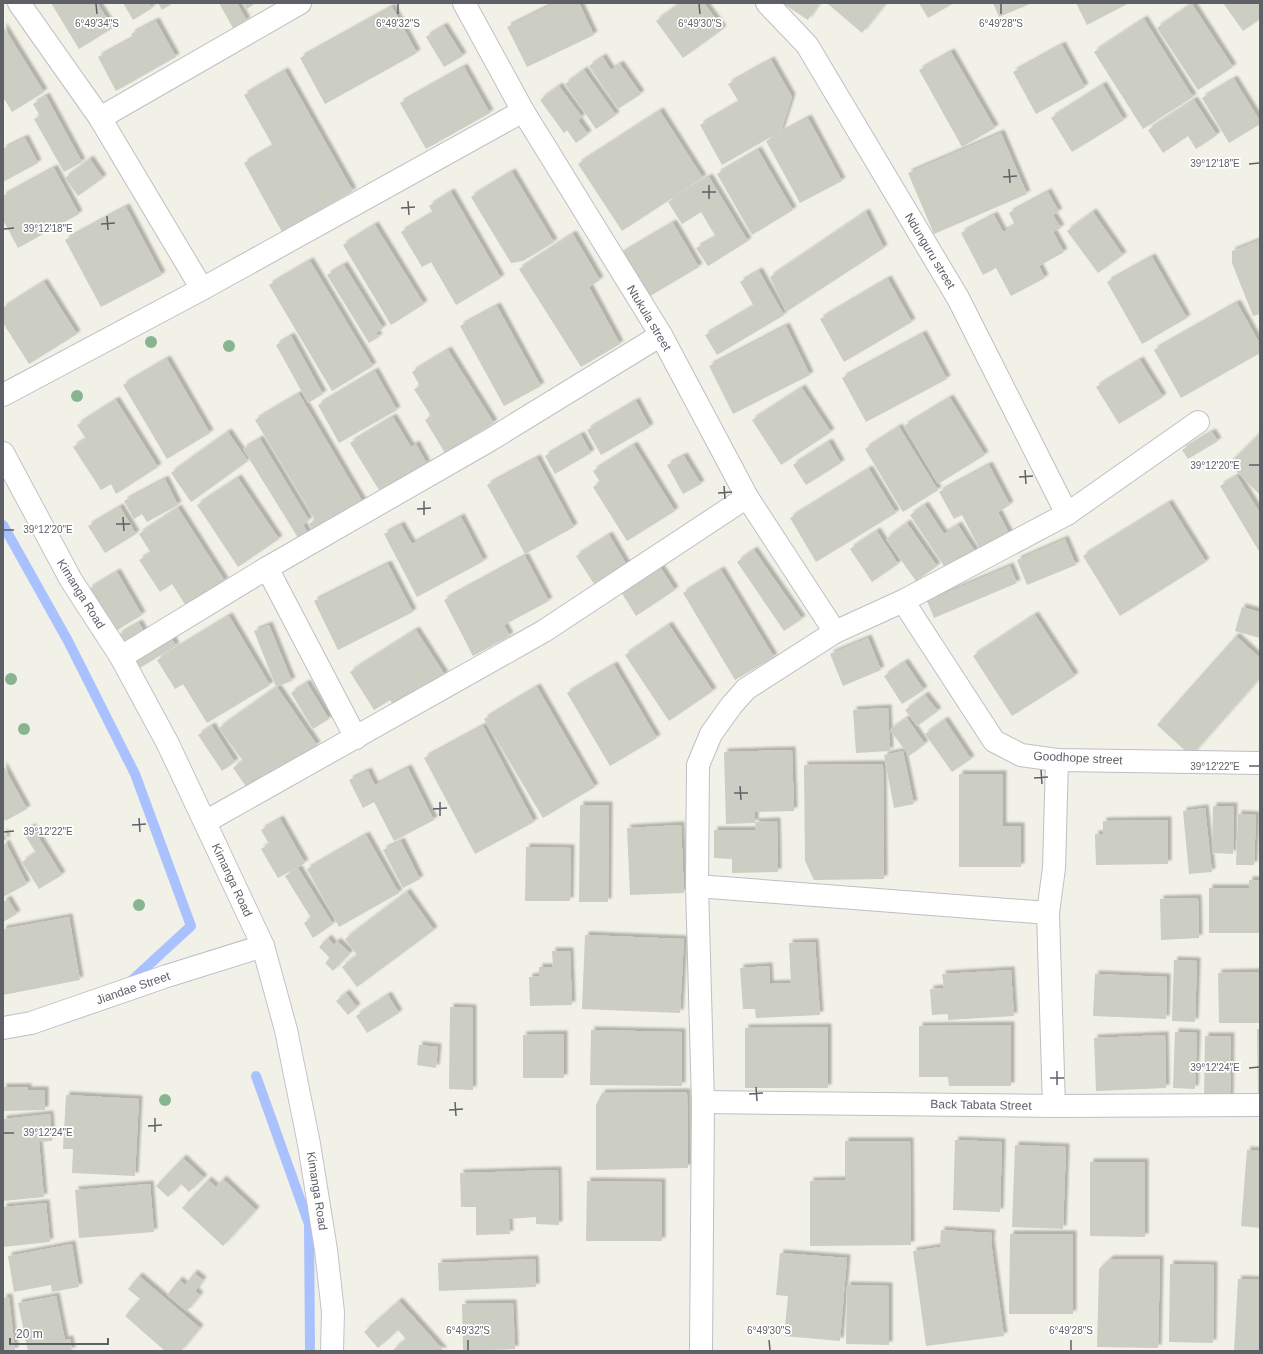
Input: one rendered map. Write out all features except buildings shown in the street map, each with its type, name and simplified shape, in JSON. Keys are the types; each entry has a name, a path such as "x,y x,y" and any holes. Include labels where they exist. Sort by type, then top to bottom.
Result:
{"street":[{"path":"19,3 100,118 202,289"},
{"path":"100,118 300,3"},
{"name":"Ntukula street","path":"464,3 523,110 661,336 747,497 835,632"},
{"name":"Ndunguru street","path":"767,3 807,45 958,298 1067,514"},
{"path":"3,395 202,289 523,110"},
{"path":"121,657 268,568 490,440 661,336"},
{"path":"701,1351 702,1102 697,886 698,765 711,734 731,706 746,689 835,632 903,601 1067,514 1198,422"},
{"name":"Kimanga Road","path":"3,453 71,580 121,657 168,744 263,946 286,1030 309,1144 326,1250 332,1312 332,1351"},
{"path":"205,822 544,631 747,497"},
{"path":"268,568 356,738"},
{"name":"Goodhope street","path":"903,601 994,741 1021,755 1057,760 1260,763"},
{"path":"1054,1106 1048,912 1054,868 1057,760"},
{"path":"697,886 1048,912"},
{"name":"Jiandae Street","path":"3,1028 31,1023 167,976 263,946"},
{"name":"Back Tabata Street","path":"702,1102 1054,1106 1260,1105"},
{"path":"696,1351 707,1351"}],"waterway":[{"path":"3,525 68,641 135,774 191,926 129,983"},
{"path":"256,1076 309,1224 310,1351"}]}
